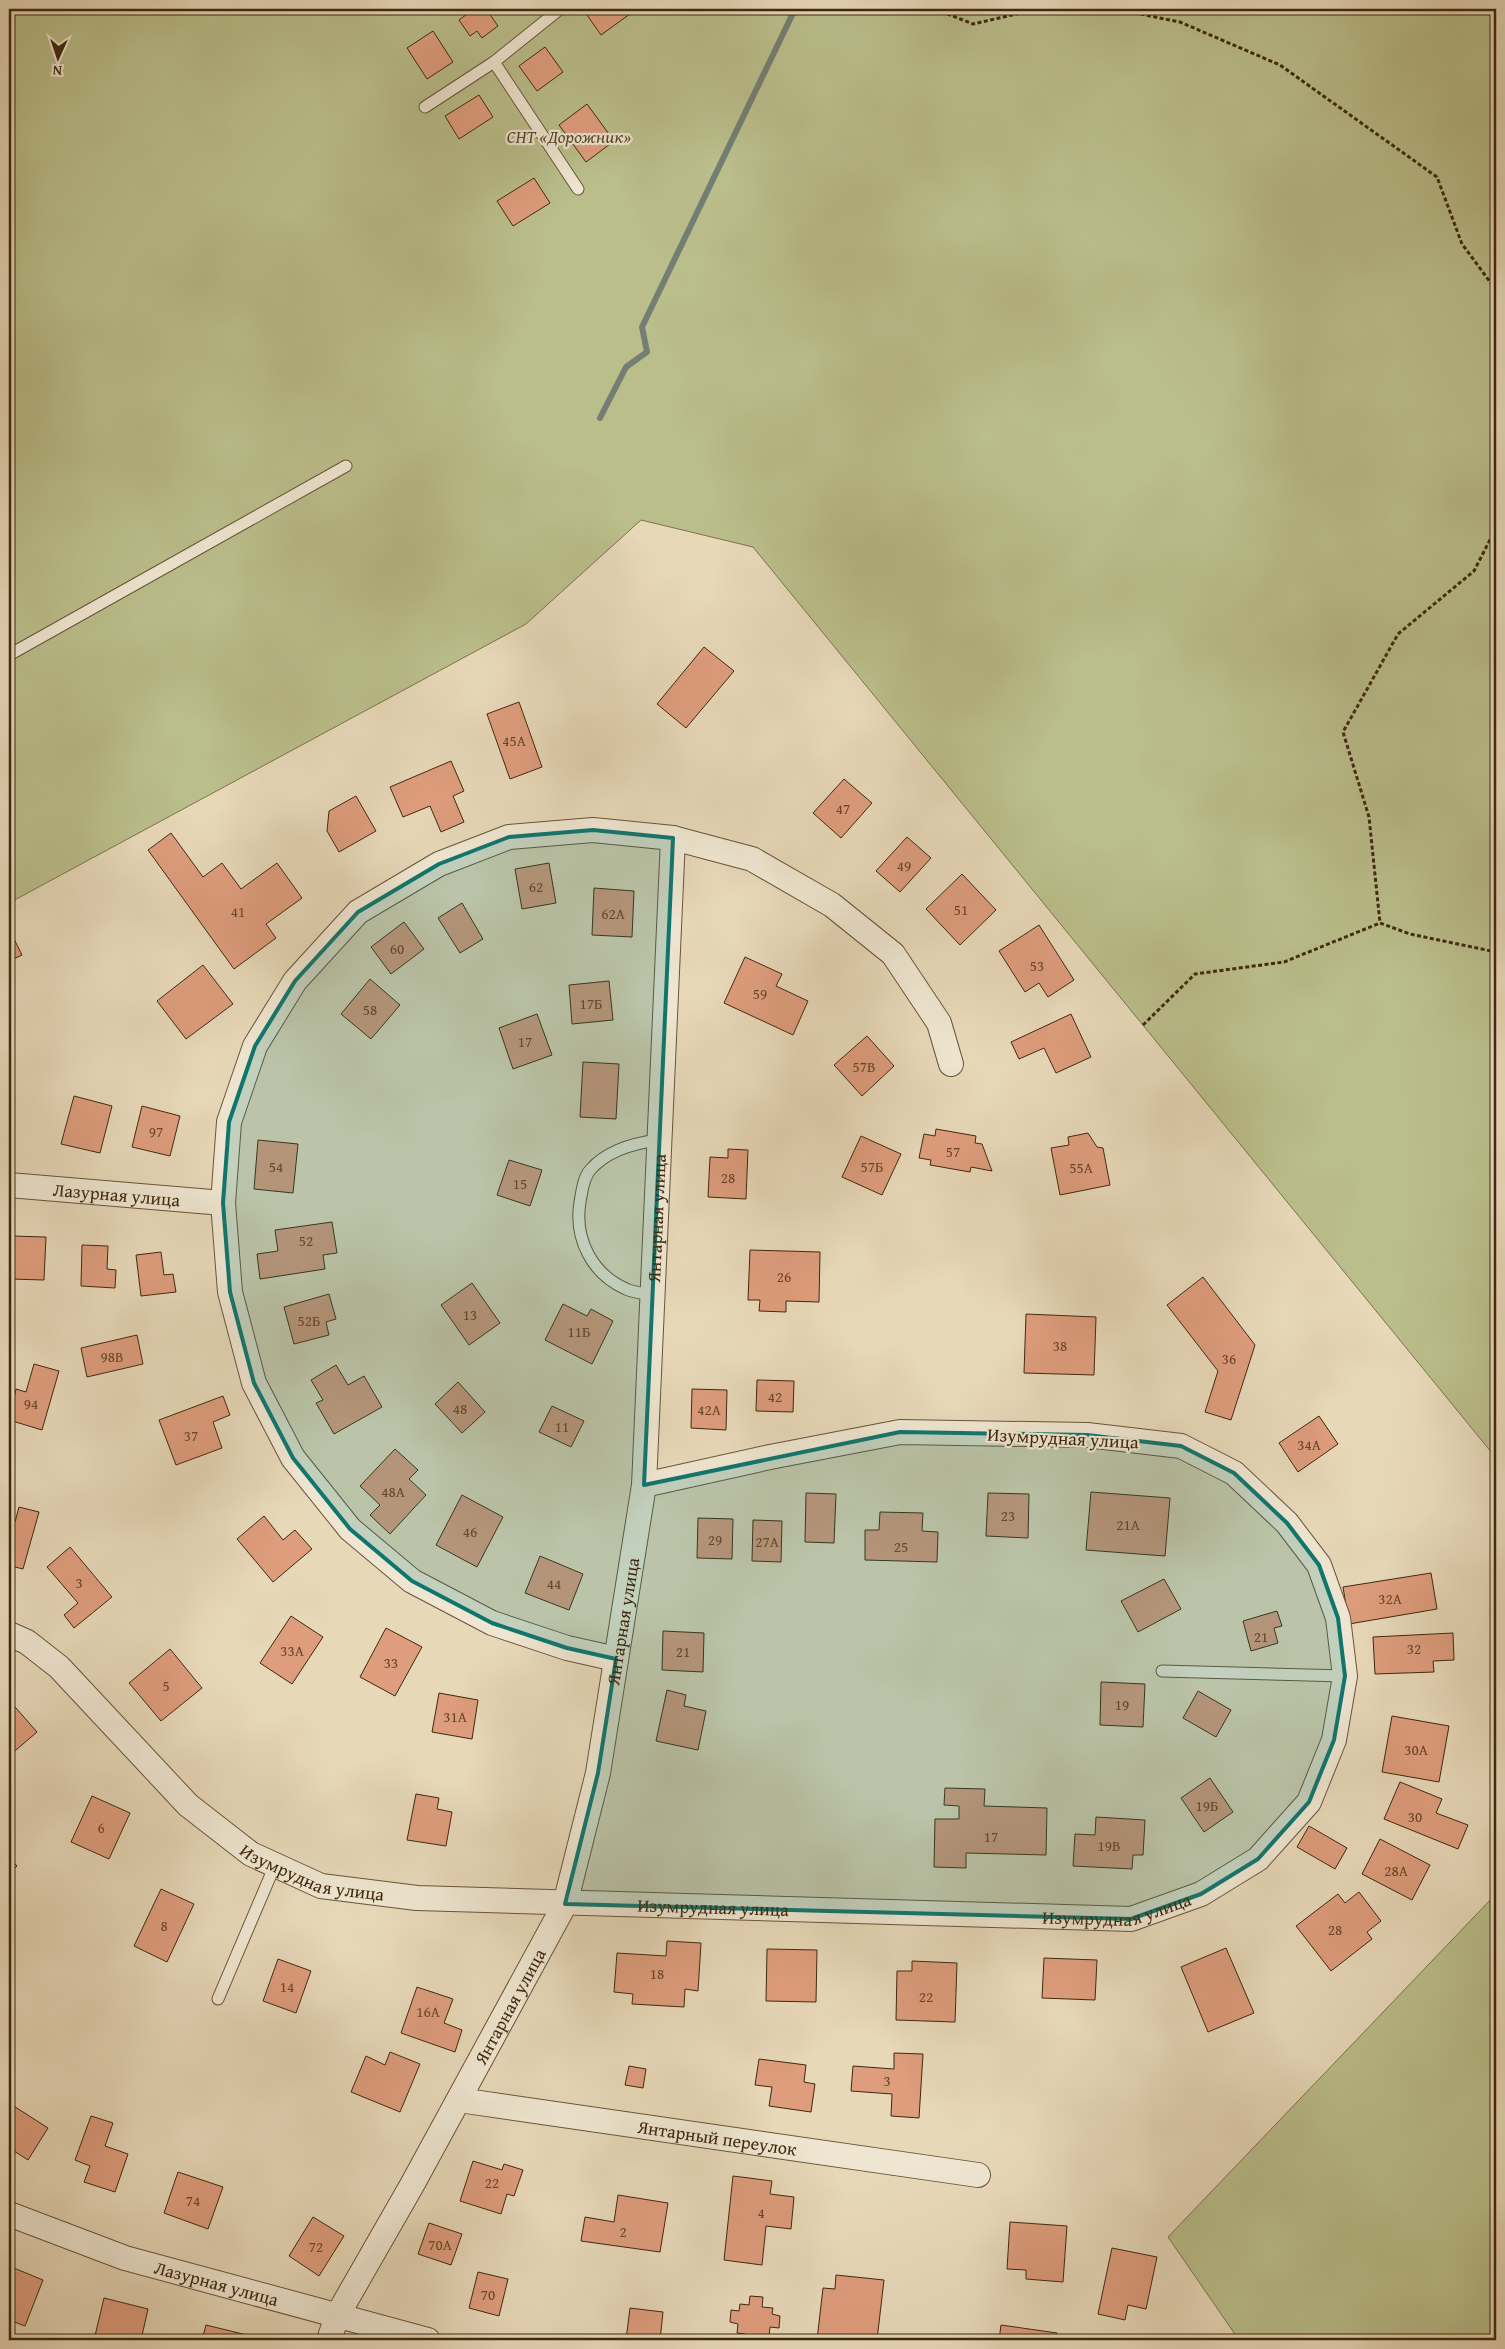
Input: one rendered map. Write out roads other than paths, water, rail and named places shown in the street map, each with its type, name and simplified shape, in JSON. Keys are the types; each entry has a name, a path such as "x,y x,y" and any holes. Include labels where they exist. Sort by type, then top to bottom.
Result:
{"street":[{"path":"616,1659 567,1648 492,1623 412,1581 350,1529 293,1458 254,1383 230,1292 223,1202 229,1122 255,1046 295,981 358,912 439,864 509,837 593,830 673,838 752,859 832,905 893,954 939,1023 951,1064"},
{"name":"Янтарная улица","path":"328,2340 337,2316 459,2100 565,1904 598,1773 644,1485 673,838"},
{"name":"Лазурная улица","path":"9,1185 223,1202"},
{"name":"Изумрудная улица","path":"9,1634 27,1642 59,1667 188,1805 251,1854 322,1886 417,1898 565,1904 1131,1919 1201,1894 1258,1860 1309,1802 1334,1740 1345,1676 1338,1618 1318,1565 1287,1523 1234,1474 1181,1446 1087,1435 900,1432 770,1457 644,1485"},
{"name":"Янтарный переулок","path":"459,2100 978,2175"},
{"name":"Лазурная улица","path":"9,2214 125,2258 428,2340"}],"lane":[{"path":"425,107 494,62 560,9"},
{"path":"494,62 578,189"},
{"path":"9,655 346,466"},
{"path":"652,1295 627,1290 603,1275 587,1255 580,1234 578,1210 582,1187 590,1170 625,1146 659,1140"},
{"path":"1162,1671 1345,1676"},
{"path":"218,1998 276,1865"}],"waterway":[{"path":"600,418 626,367 647,352 642,327 795,9"}],"park label":[{"name":"СНТ «Дорожник»","path":"569,136"}]}
